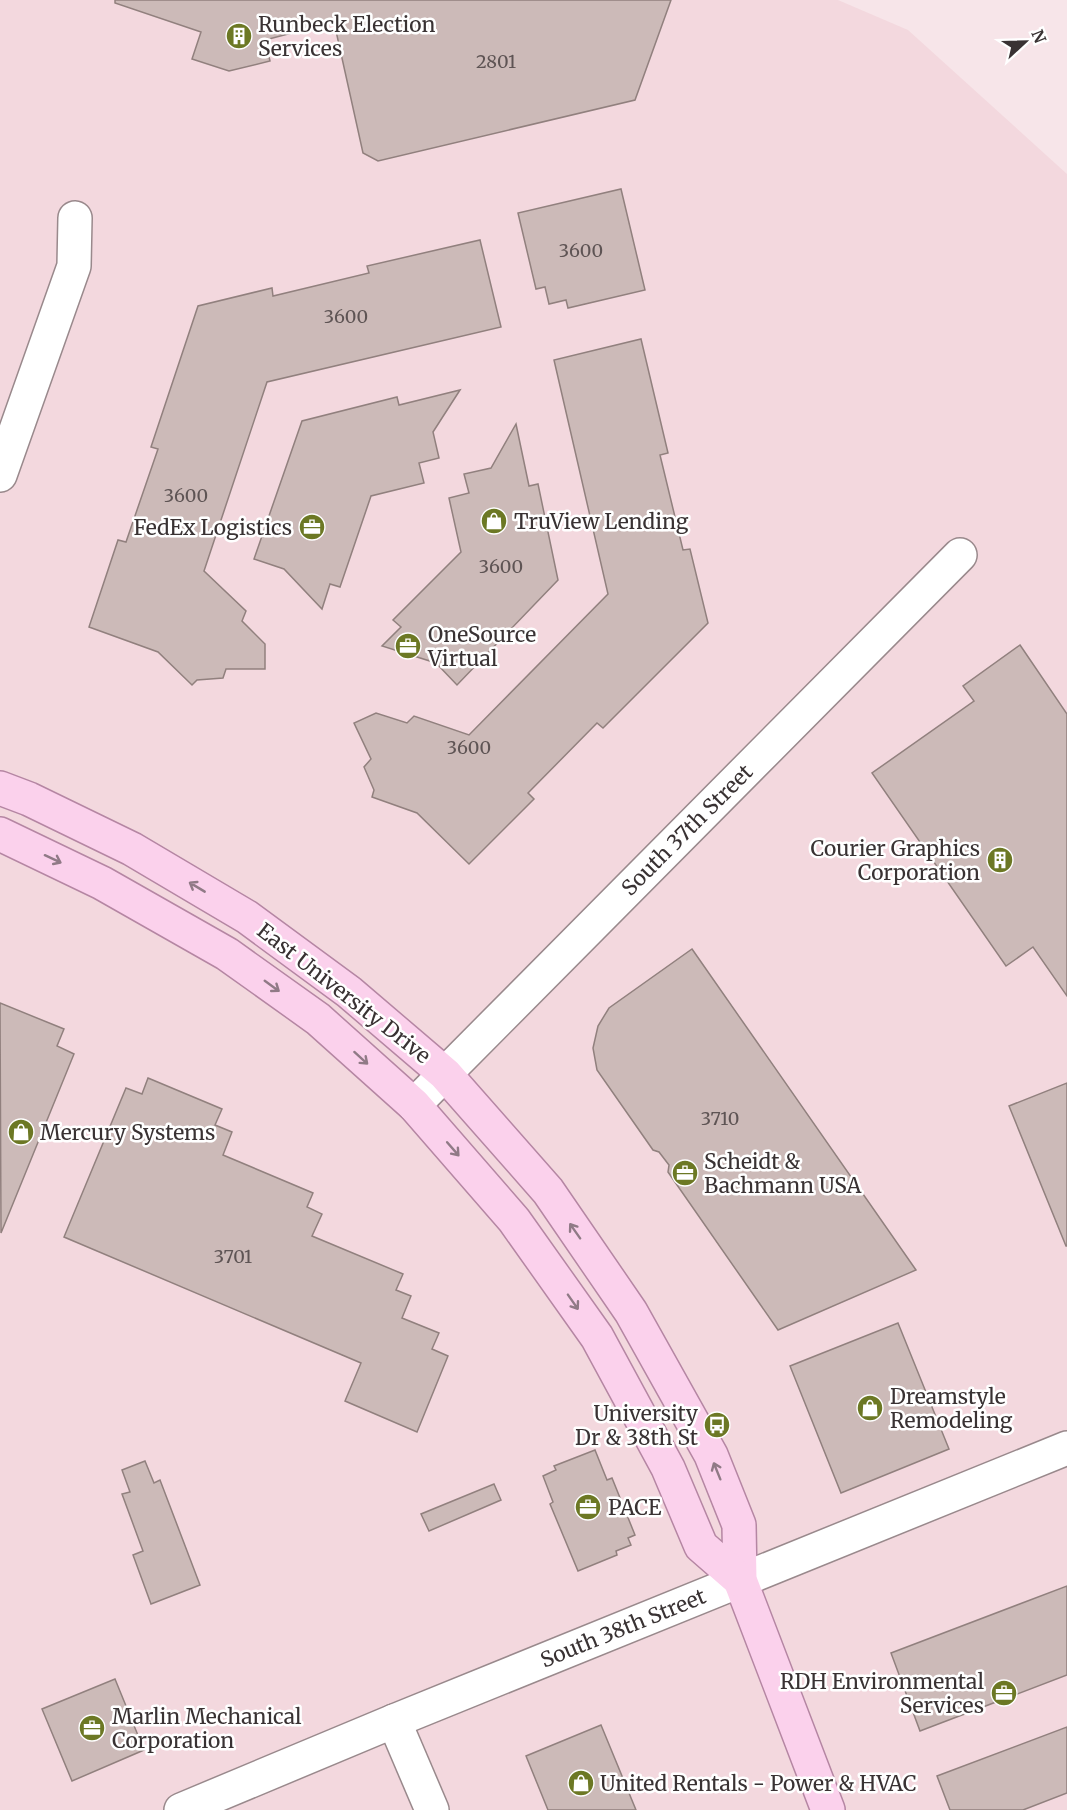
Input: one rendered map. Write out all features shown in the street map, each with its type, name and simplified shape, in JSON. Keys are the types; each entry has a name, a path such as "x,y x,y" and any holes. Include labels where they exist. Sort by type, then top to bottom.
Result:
{"main road":[{"name":"East University Drive","path":"0,788 29,799 132,849 247,917 349,992 445,1074 548,1191 631,1312 711,1455 739,1525 740,1580 828,1810"},
{"name":"East University Drive","path":"0,834 102,882 227,954 318,1019 414,1105 514,1220 597,1337 668,1468 701,1546 740,1580"}],"street":[{"path":"0,474 74,266 75,218"},
{"name":"South 37th Street","path":"414,1105 960,555"},
{"name":"South 38th Street","path":"180,1810 1067,1448"},
{"path":"394,1721 432,1810"}],"shaded area":[{"path":"0,0 838,0 908,30 1067,174 1067,1810 0,1810"}],"building":[{"path":"115,0 671,0 635,100 378,161 363,153 334,22 265,40 270,61 229,71 192,59 201,32 115,3"},
{"path":"621,189 645,290 568,308 566,300 549,304 545,287 536,289 518,213"},
{"path":"480,240 501,327 267,382 204,571 246,611 242,621 265,644 265,669 226,669 223,678 197,680 192,685 158,652 89,627 118,540 126,542 158,449 151,447 198,306 272,288 273,296 369,273 367,266"},
{"path":"641,339 668,453 660,455 683,550 690,549 708,623 603,728 597,723 528,793 534,799 469,864 417,813 372,797 374,790 364,767 371,759 354,723 376,713 407,723 414,716 469,735 608,594 554,360"},
{"name":"FedEx Logistics","path":"460,390 433,432 439,458 419,463 424,483 371,496 340,587 330,584 322,609 284,569 254,559 302,421 397,397 399,405"},
{"path":"516,424 529,486 538,484 558,580 457,685 436,663 382,646 401,627 393,620 461,552 449,498 469,493 464,474 491,468"},
{"name":"Courier Graphics Corporation","path":"1020,645 1067,714 1067,996 1033,947 1006,966 872,773 974,701 963,686"},
{"path":"692,949 916,1270 778,1330 668,1172 669,1165 659,1152 653,1150 597,1070 593,1048 598,1026 609,1008"},
{"name":"Mercury Systems","path":"0,1003 64,1029 57,1046 74,1054 1,1233"},
{"path":"148,1078 222,1109 215,1125 232,1132 223,1155 313,1193 307,1207 322,1214 312,1236 403,1274 396,1290 411,1296 402,1318 439,1333 432,1349 448,1356 417,1432 345,1401 361,1363 64,1237 126,1088 142,1094"},
{"path":"1067,1083 1067,1246 1066,1246 1009,1106"},
{"name":"Dreamstyle Remodeling","path":"898,1323 949,1449 841,1493 790,1366"},
{"name":"PACE","path":"595,1450 607,1480 612,1478 635,1535 628,1538 631,1545 616,1551 617,1555 578,1571 550,1504 553,1502 543,1476 556,1470 554,1466"},
{"path":"145,1461 154,1483 160,1480 200,1585 151,1604 133,1555 143,1551 122,1494 130,1492 122,1470"},
{"path":"494,1484 501,1500 429,1531 421,1514"},
{"path":"1067,1586 1067,1675 920,1731 891,1653"},
{"name":"Marlin Mechanical Corporation","path":"115,1679 144,1750 72,1781 42,1709"},
{"name":"United Rentals - Power & HVAC","path":"601,1725 636,1810 548,1810 526,1756"},
{"path":"1067,1727 1067,1793 1023,1810 950,1810 937,1776"}],"place":[{"name":"Runbeck Election Services","path":"239,36"},
{"name":"TruView Lending","path":"494,521"},
{"name":"FedEx Logistics","path":"312,527"},
{"name":"OneSource Virtual","path":"408,646"},
{"name":"Courier Graphics Corporation","path":"1000,860"},
{"name":"Mercury Systems","path":"21,1132"},
{"name":"Scheidt & Bachmann USA","path":"685,1173"},
{"name":"Dreamstyle Remodeling","path":"870,1408"},
{"name":"University Dr & 38th St","path":"717,1425"},
{"name":"PACE","path":"588,1507"},
{"name":"RDH Environmental Services","path":"1004,1693"},
{"name":"Marlin Mechanical Corporation","path":"92,1728"},
{"name":"United Rentals - Power & HVAC","path":"581,1783"}]}
